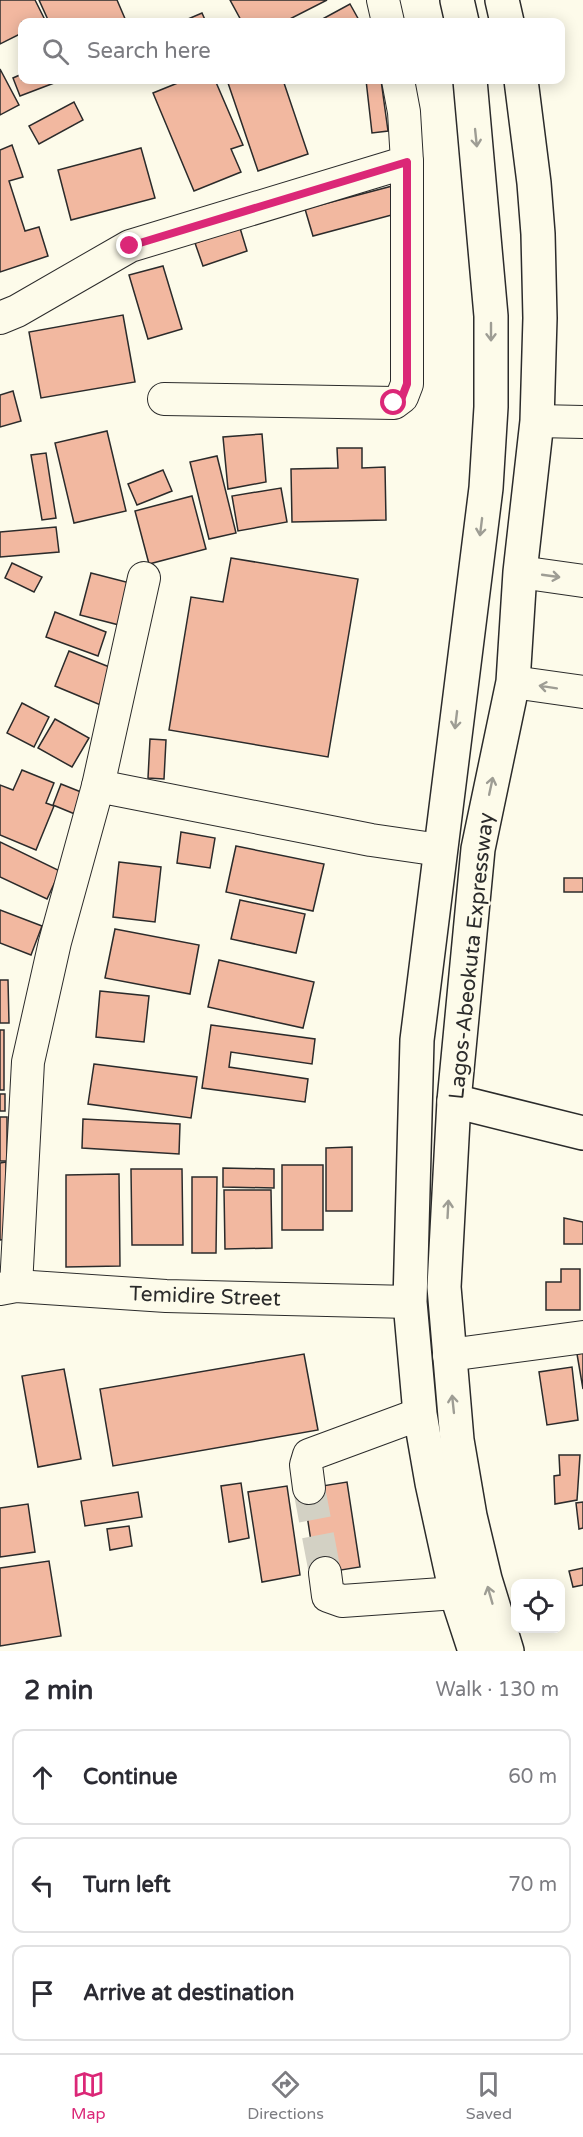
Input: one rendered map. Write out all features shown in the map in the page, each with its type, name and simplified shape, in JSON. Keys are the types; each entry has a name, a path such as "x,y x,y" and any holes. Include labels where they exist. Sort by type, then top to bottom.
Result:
{"main road":[{"path":"457,0 461,18"},
{"path":"502,0 506,18"},
{"name":"Lagos-Abeokuta Expressway","path":"470,84 491,316 491,407 486,488 417,1040 410,1302 420,1414 432,1483 456,1593 475,1651"},
{"name":"Lagos-Abeokuta Expressway","path":"507,1651 485,1579 470,1516 457,1440 444,1287 454,1101 478,849 513,682 520,572 537,421 540,318 538,234 522,84"},
{"path":"454,1101 583,1133"}],"street":[{"path":"383,0 387,18"},
{"path":"164,399 394,403 402,397 407,384 407,162 404,112 399,84"},
{"path":"0,318 17,311 130,246 407,162"},
{"path":"537,421 583,422"},
{"path":"520,572 583,581"},
{"path":"8,1288 28,1062 55,942 98,786 144,578"},
{"path":"513,682 583,692"},
{"path":"98,786 370,840 440,850"},
{"name":"Temidire Street","path":"8,1288 166,1296 410,1302"},
{"path":"448,1355 583,1337"},
{"path":"309,1488 306,1466 309,1455 420,1414"},
{"path":"325,1573 328,1596 342,1600 456,1593"}],"building":[{"path":"0,0 35,0 44,18 18,18 18,35 0,44"},
{"path":"39,0 117,0 125,18 47,18"},
{"path":"230,0 327,0 292,18 240,18"},
{"path":"350,4 358,18 324,18"},
{"path":"202,13 204,18 190,18"},
{"path":"0,69 19,105 0,115"},
{"path":"18,76 18,84 52,84 20,96 13,78"},
{"path":"175,84 217,84 243,145 231,149 241,172 194,191 153,93"},
{"path":"228,84 284,84 308,154 258,171"},
{"path":"366,84 382,84 388,131 372,133"},
{"path":"74,102 83,120 39,144 29,126"},
{"path":"12,145 23,177 9,181 25,231 39,227 48,256 0,272 0,150"},
{"path":"141,148 155,198 71,220 58,170"},
{"path":"396,185 403,212 313,236 305,209"},
{"path":"240,228 247,251 203,266 195,243"},
{"path":"163,266 182,329 148,339 129,275"},
{"path":"123,315 135,382 41,398 29,332"},
{"path":"13,391 21,421 0,427 0,395"},
{"path":"107,431 126,511 74,523 55,443"},
{"path":"262,434 266,482 228,489 223,437"},
{"path":"337,448 362,448 362,468 385,467 386,520 292,522 291,469 338,468"},
{"path":"46,453 56,518 42,520 31,455"},
{"path":"217,456 236,533 209,539 190,462"},
{"path":"163,470 172,491 137,505 128,484"},
{"path":"281,488 287,522 238,531 232,496"},
{"path":"192,496 206,549 149,564 135,511"},
{"path":"56,527 59,552 0,557 0,532"},
{"path":"231,558 358,579 328,757 169,730 191,597 223,602"},
{"path":"12,563 42,577 34,592 5,578"},
{"path":"91,573 130,583 119,625 80,615"},
{"path":"55,612 106,632 98,656 46,637"},
{"path":"69,651 117,670 103,706 55,686"},
{"path":"22,703 49,717 34,747 7,733"},
{"path":"55,719 89,738 72,767 38,748"},
{"path":"150,739 166,740 164,779 148,778"},
{"path":"22,770 54,783 46,803 54,806 36,850 0,835 0,785 13,790"},
{"path":"61,784 91,796 82,817 53,805"},
{"path":"181,832 215,838 210,868 177,863"},
{"path":"0,842 60,871 47,899 0,877"},
{"path":"236,846 324,864 313,911 226,892"},
{"path":"119,862 161,867 155,922 113,917"},
{"path":"564,878 583,878 583,892 564,892"},
{"path":"240,900 305,914 296,953 231,939"},
{"path":"0,910 42,926 31,955 0,943"},
{"path":"115,929 199,945 190,994 105,978"},
{"path":"219,960 314,982 303,1028 208,1007"},
{"path":"0,980 8,980 9,1023 0,1023"},
{"path":"100,991 149,996 144,1042 96,1037"},
{"path":"211,1025 315,1039 312,1064 231,1052 229,1067 308,1079 305,1102 202,1088"},
{"path":"0,1030 4,1030 4,1090 0,1090"},
{"path":"94,1064 197,1077 191,1118 88,1104"},
{"path":"0,1094 5,1094 5,1111 0,1111"},
{"path":"0,1117 7,1117 7,1161 0,1161"},
{"path":"83,1119 180,1124 179,1154 82,1148"},
{"path":"352,1147 352,1211 326,1211 326,1148"},
{"path":"6,1162 7,1239 0,1240 0,1163"},
{"path":"282,1165 323,1165 323,1230 282,1230"},
{"path":"223,1168 274,1169 274,1188 223,1187"},
{"path":"131,1169 182,1169 183,1245 132,1245"},
{"path":"119,1174 120,1266 66,1267 66,1175"},
{"path":"192,1177 217,1177 216,1253 192,1253"},
{"path":"224,1190 271,1190 272,1248 225,1249"},
{"path":"564,1218 583,1222 583,1244 564,1244"},
{"path":"561,1269 580,1269 580,1310 546,1310 546,1282 561,1282"},
{"path":"583,1353 583,1389 577,1354"},
{"path":"304,1354 318,1430 113,1466 100,1389"},
{"path":"572,1367 578,1420 547,1425 539,1372"},
{"path":"64,1369 81,1459 38,1467 22,1376"},
{"path":"559,1455 580,1455 577,1500 555,1504 554,1476 560,1475"},
{"path":"347,1482 360,1567 316,1574 303,1489"},
{"path":"241,1483 249,1538 229,1542 221,1486"},
{"path":"287,1486 300,1575 262,1582 248,1492"},
{"path":"138,1492 142,1517 85,1526 81,1501"},
{"path":"583,1502 583,1528 579,1529 576,1503"},
{"path":"28,1504 35,1552 0,1557 0,1508"},
{"path":"129,1526 132,1546 110,1550 107,1529"},
{"path":"49,1561 61,1636 0,1646 0,1568"},
{"path":"583,1568 583,1585 573,1587 569,1571"}],"tunnel":[{"path":"309,1488 325,1573"}],"route":[{"path":"130,246 407,162 407,384 402,397 394,403"}]}
